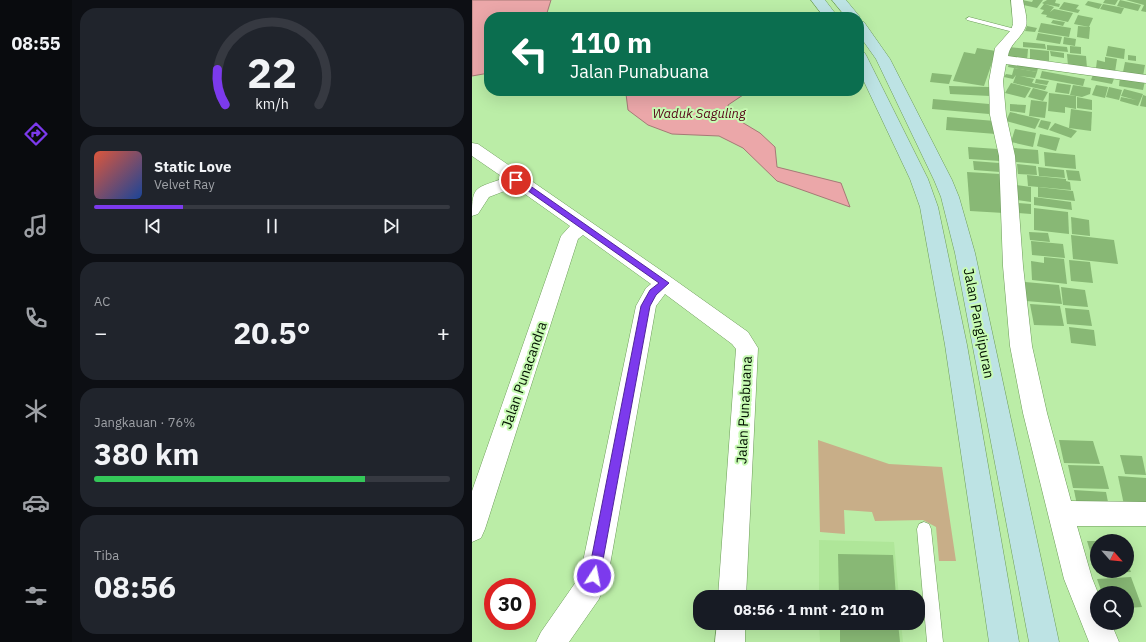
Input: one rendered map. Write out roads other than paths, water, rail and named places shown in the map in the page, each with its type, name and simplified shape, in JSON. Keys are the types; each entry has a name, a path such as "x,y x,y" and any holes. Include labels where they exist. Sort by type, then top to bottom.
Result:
{"main road":[{"path":"818,0 827,12"},
{"path":"839,0 849,12"},
{"name":"Jalan Panglipuran","path":"864,32 883,59 950,197 965,253 1044,642"},
{"name":"Jalan Panglipuran","path":"864,65 916,172 929,207 958,352 1004,642"}],"street":[{"path":"1017,0 1020,24 1017,31 1002,48 996,81 996,100 1007,156 1013,266 1021,346 1035,412 1078,579 1104,642"},
{"path":"1000,59 1146,79"},
{"name":"Jalan Punabuana","path":"472,148 665,283 740,338 747,348 732,590"},
{"path":"472,210 483,193 516,180"},
{"name":"Jalan Punacandra","path":"472,528 570,236 582,225"},
{"path":"551,642 589,589 594,576 646,306 653,292 665,283"},
{"path":"1060,513 1146,514"},
{"path":"730,642 731,630"}],"lane":[{"path":"969,19 1017,31"},
{"path":"924,529 935,642"}],"water":[{"path":"472,0 551,0 547,12 484,12 484,74 472,76"},
{"name":"Waduk Saguling","path":"626,96 742,96 728,105 730,115 760,133 775,147 777,167 841,183 850,207 777,181 743,148 719,136 672,134 648,125 628,110"}]}
